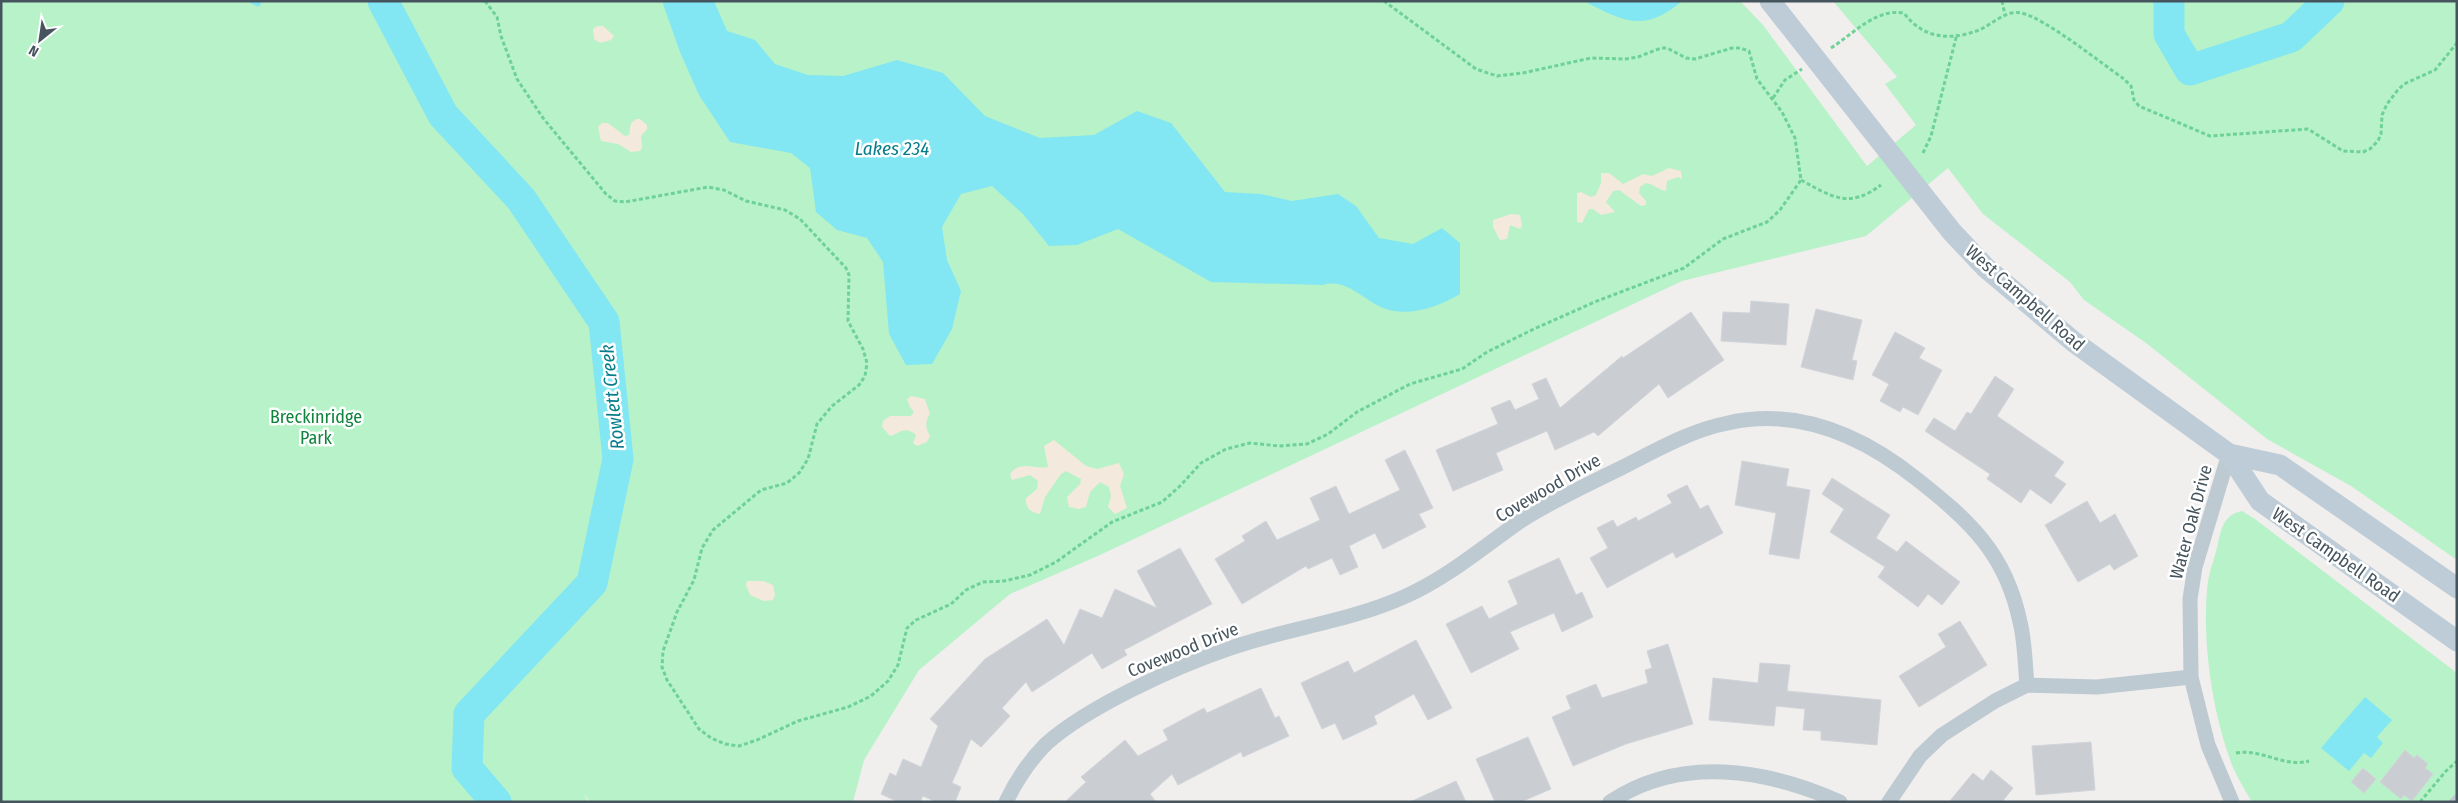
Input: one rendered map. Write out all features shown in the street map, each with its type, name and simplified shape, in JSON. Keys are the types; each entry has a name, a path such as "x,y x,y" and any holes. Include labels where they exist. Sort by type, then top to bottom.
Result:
{"main road":[{"name":"West Campbell Road","path":"1772,4 1814,60 1952,232 1986,268 2074,342 2229,454 2260,500 2457,641"},
{"name":"West Campbell Road","path":"2229,454 2280,465 2457,588"}],"street":[{"name":"Covewood Drive","path":"1006,802 1019,777 1046,745 1082,717 1154,680 1228,648 1377,608 1409,595 1445,575 1521,521 1573,492 1654,451 1706,429 1754,418 1795,421 1828,427 1864,443 1908,473 1959,513 1993,552 2009,582 2021,623 2027,686"},
{"name":"Water Oak Drive","path":"2229,454 2195,567 2190,599 2191,677 2208,745 2232,802"},
{"path":"1889,802 1920,756 1942,735 1995,701 2027,686 2097,687 2191,677"},
{"path":"1610,802 1662,778 1706,771 1735,772 1773,778 1817,792 1840,802"}],"lane":[{"path":"2453,802 2457,798"}],"path":[{"path":"485,1 497,17 517,79 543,118 606,194 615,201 625,202 708,186 724,190 746,201 785,210 800,219 846,268 849,275 848,321 863,349 867,364 865,376 859,386 832,406 817,424 808,459 799,473 787,483 761,490 713,530 702,548 694,580 677,612 663,651 662,667 667,680 699,729 711,738 725,744 739,746 757,740 798,720 848,707 871,696 888,681 898,665 907,628 916,620 951,604 966,590 983,582 1030,575 1056,562 1112,522 1162,502 1201,463 1226,449 1250,443 1279,446 1307,444 1328,434 1358,412 1410,384 1462,369 1487,352 1536,328 1597,301 1684,268 1723,239 1767,222 1780,210 1801,180 1795,138 1773,98 1757,79 1748,51 1740,48 1695,59 1686,58 1667,48 1661,48 1625,60 1591,58 1523,73 1496,76 1476,69 1384,1"},
{"path":"2002,1 2005,15"},
{"path":"1773,98 1786,80 1882,14 1904,13 1909,20 1931,35 1957,34 1980,30 2005,15 2018,12 2042,22 2124,78 2131,86 2134,100 2139,106 2210,136 2308,129 2343,150 2353,152 2370,149 2378,141 2381,134 2382,115 2387,104 2404,84 2435,70 2457,43"},
{"path":"1923,153 1931,136 1957,34"},
{"path":"1801,180 1841,199 1862,197 1881,186"},
{"path":"2236,753 2245,751 2288,761 2309,761"},
{"path":"2420,802 2457,761"}],"green space":[{"name":"Breckinridge Park","path":"1,1 1740,1 1763,25 1867,166 1916,125 1885,84 1897,77 1833,1 2457,1 2457,560 2351,486 2267,439 2146,343 2084,300 2070,282 1983,214 1948,168 1866,236 1682,281 1100,555 1010,594 919,670 864,760 853,802 590,802 584,794 588,802 1,802"},
{"path":"2242,511 2457,673 2457,802 2252,802 2232,765 2219,722 2210,674 2206,626 2208,581 2221,530 2230,516"}],"sand":[{"path":"597,26 603,26 614,36 611,40 600,43 594,39 593,29"},
{"path":"636,119 640,119 647,125 647,129 641,136 642,147 640,151 631,152 618,144 601,141 598,127 602,123 608,123 625,136 629,135 631,123"},
{"path":"1669,168 1681,171 1682,179 1678,177 1667,181 1666,191 1646,183 1640,187 1639,193 1646,201 1646,205 1641,206 1619,190 1613,191 1606,202 1615,212 1601,215 1593,209 1589,209 1582,223 1577,222 1577,193 1581,192 1591,197 1596,195 1601,183 1601,173 1609,173 1623,184 1643,174 1652,176"},
{"path":"1511,214 1520,215 1522,226 1520,229 1510,225 1507,239 1500,240 1493,227 1493,220"},
{"path":"911,396 925,399 930,414 926,425 930,436 927,442 917,446 913,443 916,435 912,432 906,430 890,436 882,427 883,421 890,416 911,416 914,412 907,399"},
{"path":"1054,440 1086,466 1097,469 1119,463 1124,474 1120,486 1127,508 1115,514 1108,507 1111,496 1109,487 1100,482 1090,492 1086,507 1079,509 1069,507 1067,497 1080,484 1081,479 1066,471 1061,474 1045,497 1040,514 1029,509 1026,505 1026,498 1037,489 1038,481 1030,475 1012,480 1010,474 1023,466 1048,467 1044,446"},
{"path":"747,581 763,581 773,585 775,595 773,600 764,601 750,595 746,585"}],"water":[{"name":"Lakes 234","path":"662,1 714,1 727,31 755,40 775,64 808,75 843,76 897,60 943,73 985,116 1040,138 1094,135 1137,111 1171,123 1225,192 1261,194 1292,201 1338,194 1356,206 1379,238 1413,244 1442,228 1460,243 1460,294 1426,309 1398,312 1381,307 1341,285 1211,282 1118,229 1077,245 1049,246 1023,214 992,186 961,194 942,227 947,260 961,291 952,329 932,364 906,365 889,334 883,262 867,238 837,230 816,212 810,168 791,153 730,142 699,95 680,52"},
{"path":"1584,1 1682,1 1669,11 1656,17 1645,21 1634,21 1623,19"},
{"path":"2365,697 2392,720 2377,737 2383,743 2371,758 2364,753 2349,771 2321,748"}],"building":[{"path":"1751,301 1789,304 1786,345 1721,341 1723,312 1750,313"},
{"path":"1816,309 1862,320 1852,360 1857,361 1853,380 1801,367"},
{"path":"1691,312 1724,360 1668,398 1659,384 1598,436 1594,432 1555,450 1547,431 1496,453 1503,470 1453,491 1436,450 1498,424 1491,408 1510,400 1515,410 1539,399 1532,384 1546,378 1560,408 1622,356 1623,358"},
{"path":"1895,332 1925,348 1919,358 1942,370 1918,415 1903,407 1900,412 1880,401 1889,384 1872,375"},
{"path":"1995,376 2014,389 1997,416 2064,462 2054,476 2066,484 2051,504 2030,489 2021,503 1987,479 1990,474 1925,431 1934,418 1955,431 1967,412 1971,414"},
{"path":"1405,450 1433,508 1419,514 1426,527 1383,549 1375,533 1349,546 1358,567 1340,575 1332,558 1308,569 1306,566 1242,604 1215,559 1245,541 1242,536 1266,521 1277,540 1320,520 1310,498 1336,486 1349,514 1400,490 1385,460"},
{"path":"1742,461 1789,469 1786,486 1810,490 1799,559 1769,554 1776,513 1735,505"},
{"path":"1832,478 1890,515 1876,538 1897,552 1906,541 1960,582 1942,605 1928,594 1918,607 1878,577 1885,567 1830,532 1844,509 1822,494"},
{"path":"1687,485 1700,509 1708,505 1723,533 1676,558 1673,552 1607,588 1590,558 1608,548 1597,528 1613,520 1617,527 1636,517 1638,521 1672,503 1667,495"},
{"path":"2087,501 2100,523 2115,514 2138,556 2114,570 2110,564 2078,582 2045,525"},
{"path":"1180,548 1212,604 1124,650 1127,655 1102,669 1092,653 1032,692 1026,682 1002,708 1010,716 981,747 971,739 952,783 961,787 955,802 936,802 923,796 920,802 898,802 881,794 890,773 896,776 903,759 921,767 938,726 930,719 985,659 1047,619 1064,645 1080,609 1102,618 1115,589 1157,608 1137,571"},
{"path":"1559,558 1576,595 1582,592 1593,617 1562,632 1554,613 1510,632 1519,649 1471,673 1446,624 1482,606 1489,619 1518,604 1508,581"},
{"path":"1960,621 1987,665 1919,707 1899,676 1946,647 1938,634"},
{"path":"1416,640 1452,708 1428,720 1414,694 1374,716 1377,724 1343,740 1335,723 1322,729 1301,683 1348,661 1354,673"},
{"path":"1668,644 1693,724 1626,744 1573,766 1552,717 1571,709 1566,696 1596,684 1602,698 1648,683 1645,670 1652,668 1647,651"},
{"path":"1760,663 1790,665 1787,691 1881,700 1877,745 1821,740 1821,731 1803,730 1805,709 1776,706 1774,726 1709,720 1713,678 1758,683"},
{"path":"1261,688 1275,718 1279,716 1289,736 1243,757 1241,752 1178,785 1172,774 1150,794 1156,802 1065,802 1086,782 1081,777 1125,740 1138,756 1168,740 1163,730 1204,708 1207,713"},
{"path":"1528,737 1551,789 1521,802 1495,802 1476,759"},
{"path":"2091,742 2095,790 2036,795 2032,746"},
{"path":"2405,750 2414,758 2417,755 2428,764 2425,768 2433,774 2412,801 2404,795 2401,799 2380,782"},
{"path":"2363,768 2376,779 2364,793 2351,782"},
{"path":"1991,770 2013,788 2002,802 1949,802 1973,773 1983,781"},
{"path":"1456,781 1466,802 1410,802"}],"waterway":[{"path":"252,1 258,4 259,1"},
{"name":"Rowlett Creek","path":"383,1 443,115 521,199 604,322 618,459 592,583 469,714 467,768 496,802"},
{"name":"Rowlett Creek","path":"2169,1 2169,34 2190,70 2291,37 2329,1"}]}
